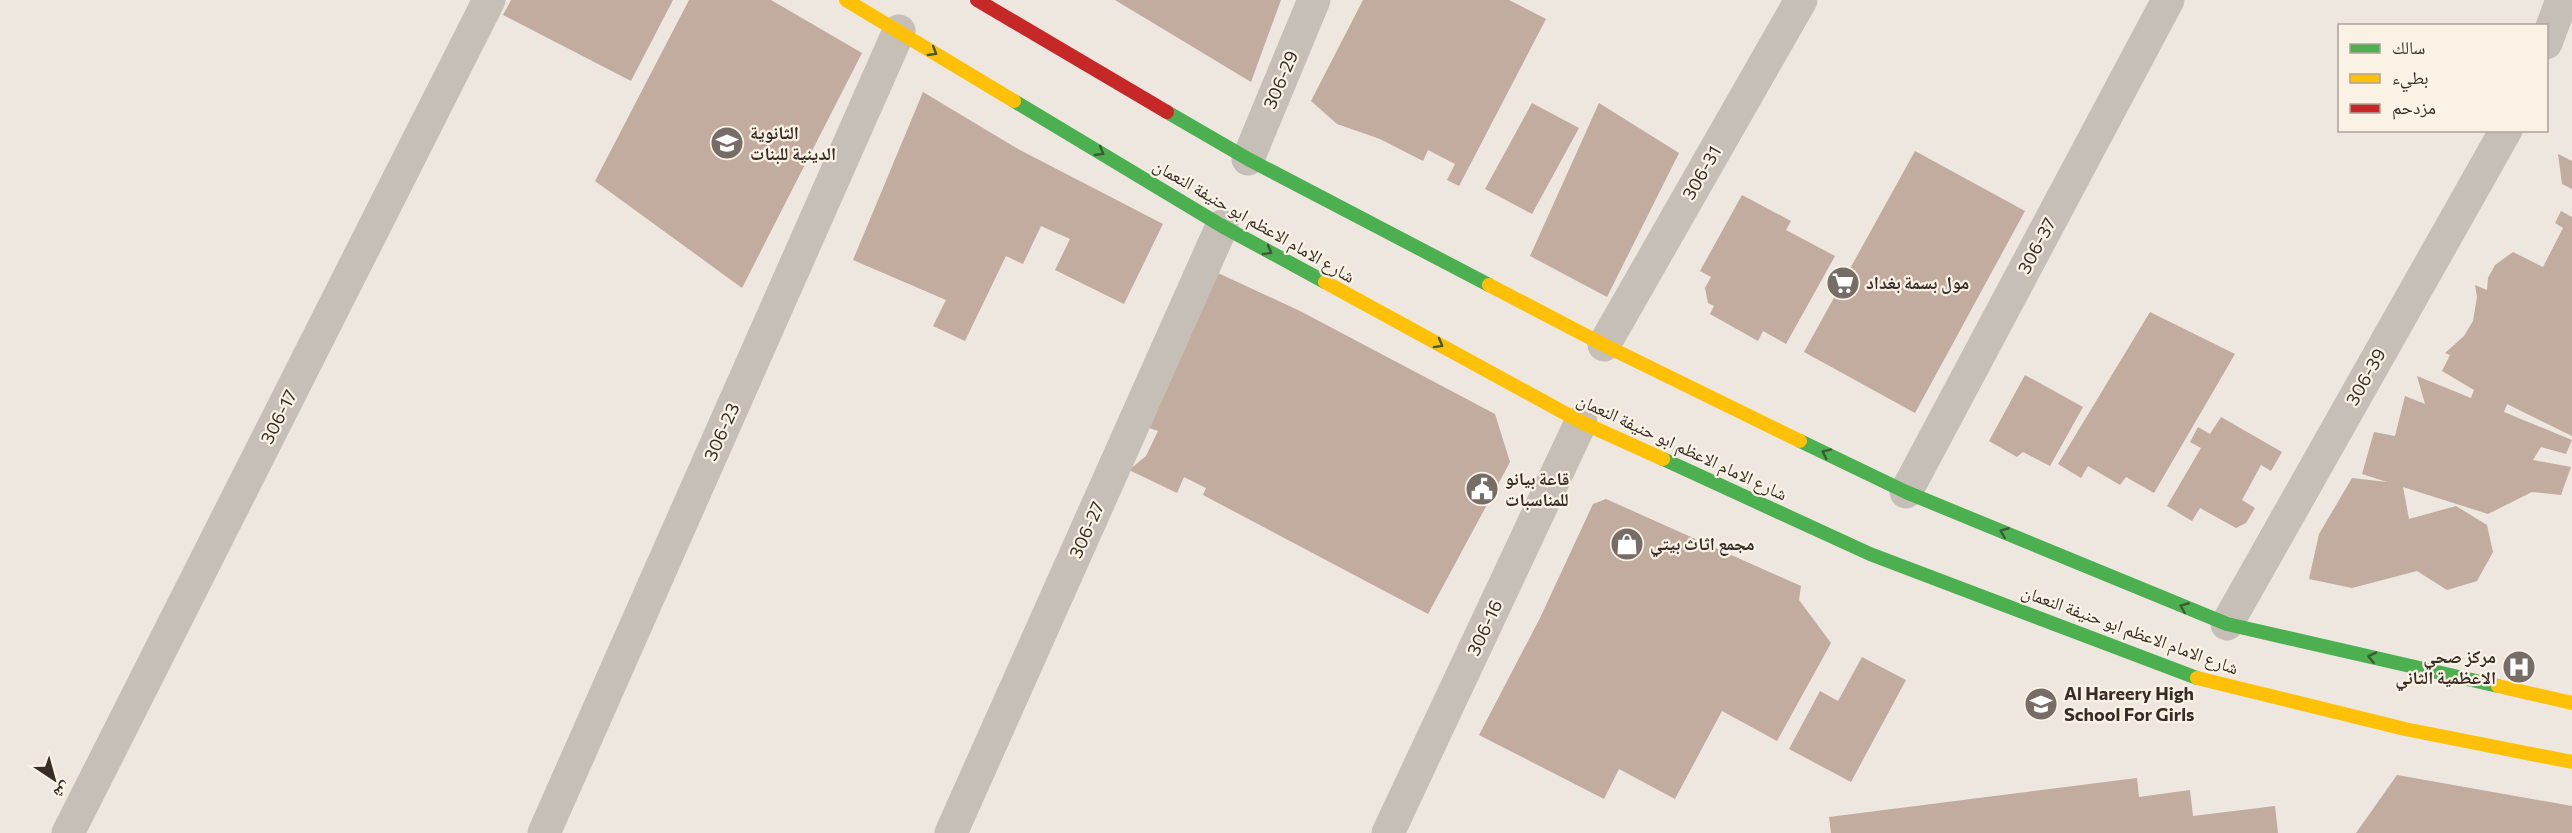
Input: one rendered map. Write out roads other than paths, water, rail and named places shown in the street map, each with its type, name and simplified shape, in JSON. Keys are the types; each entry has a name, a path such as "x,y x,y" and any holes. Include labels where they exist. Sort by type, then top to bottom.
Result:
{"main road":[{"name":"شارع الامام الاعظم ابو حنيفة النعمان","path":"846,0 1222,226 1581,422 1870,554 2203,680 2404,729 2572,762"},
{"path":"977,0 1248,159 1604,345 1906,492 2226,624 2572,703"}],"street":[{"name":"306-17","path":"68,833 489,0"},
{"name":"306-29","path":"1248,159 1314,0"},
{"name":"306-31","path":"1604,345 1801,0"},
{"name":"306-37","path":"1906,492 2168,0"},
{"path":"2548,40 2562,0"},
{"name":"306-23","path":"544,833 898,31"},
{"name":"306-39","path":"2226,624 2505,132"},
{"name":"306-27","path":"951,833 1222,226"},
{"name":"306-16","path":"1388,833 1581,422"}],"place":[{"name":"الثانوية الدينية للبنات","path":"727,143"},
{"name":"مول بسمة بغداد","path":"1843,283"},
{"name":"قاعة بيانو للمناسبات","path":"1482,489"},
{"name":"مجمع اثاث بيتي","path":"1627,544"},
{"name":"مركز صحي الاعظمية الثاني","path":"2519,667"},
{"name":"Al Hareery High School For Girls","path":"2041,704"}]}
